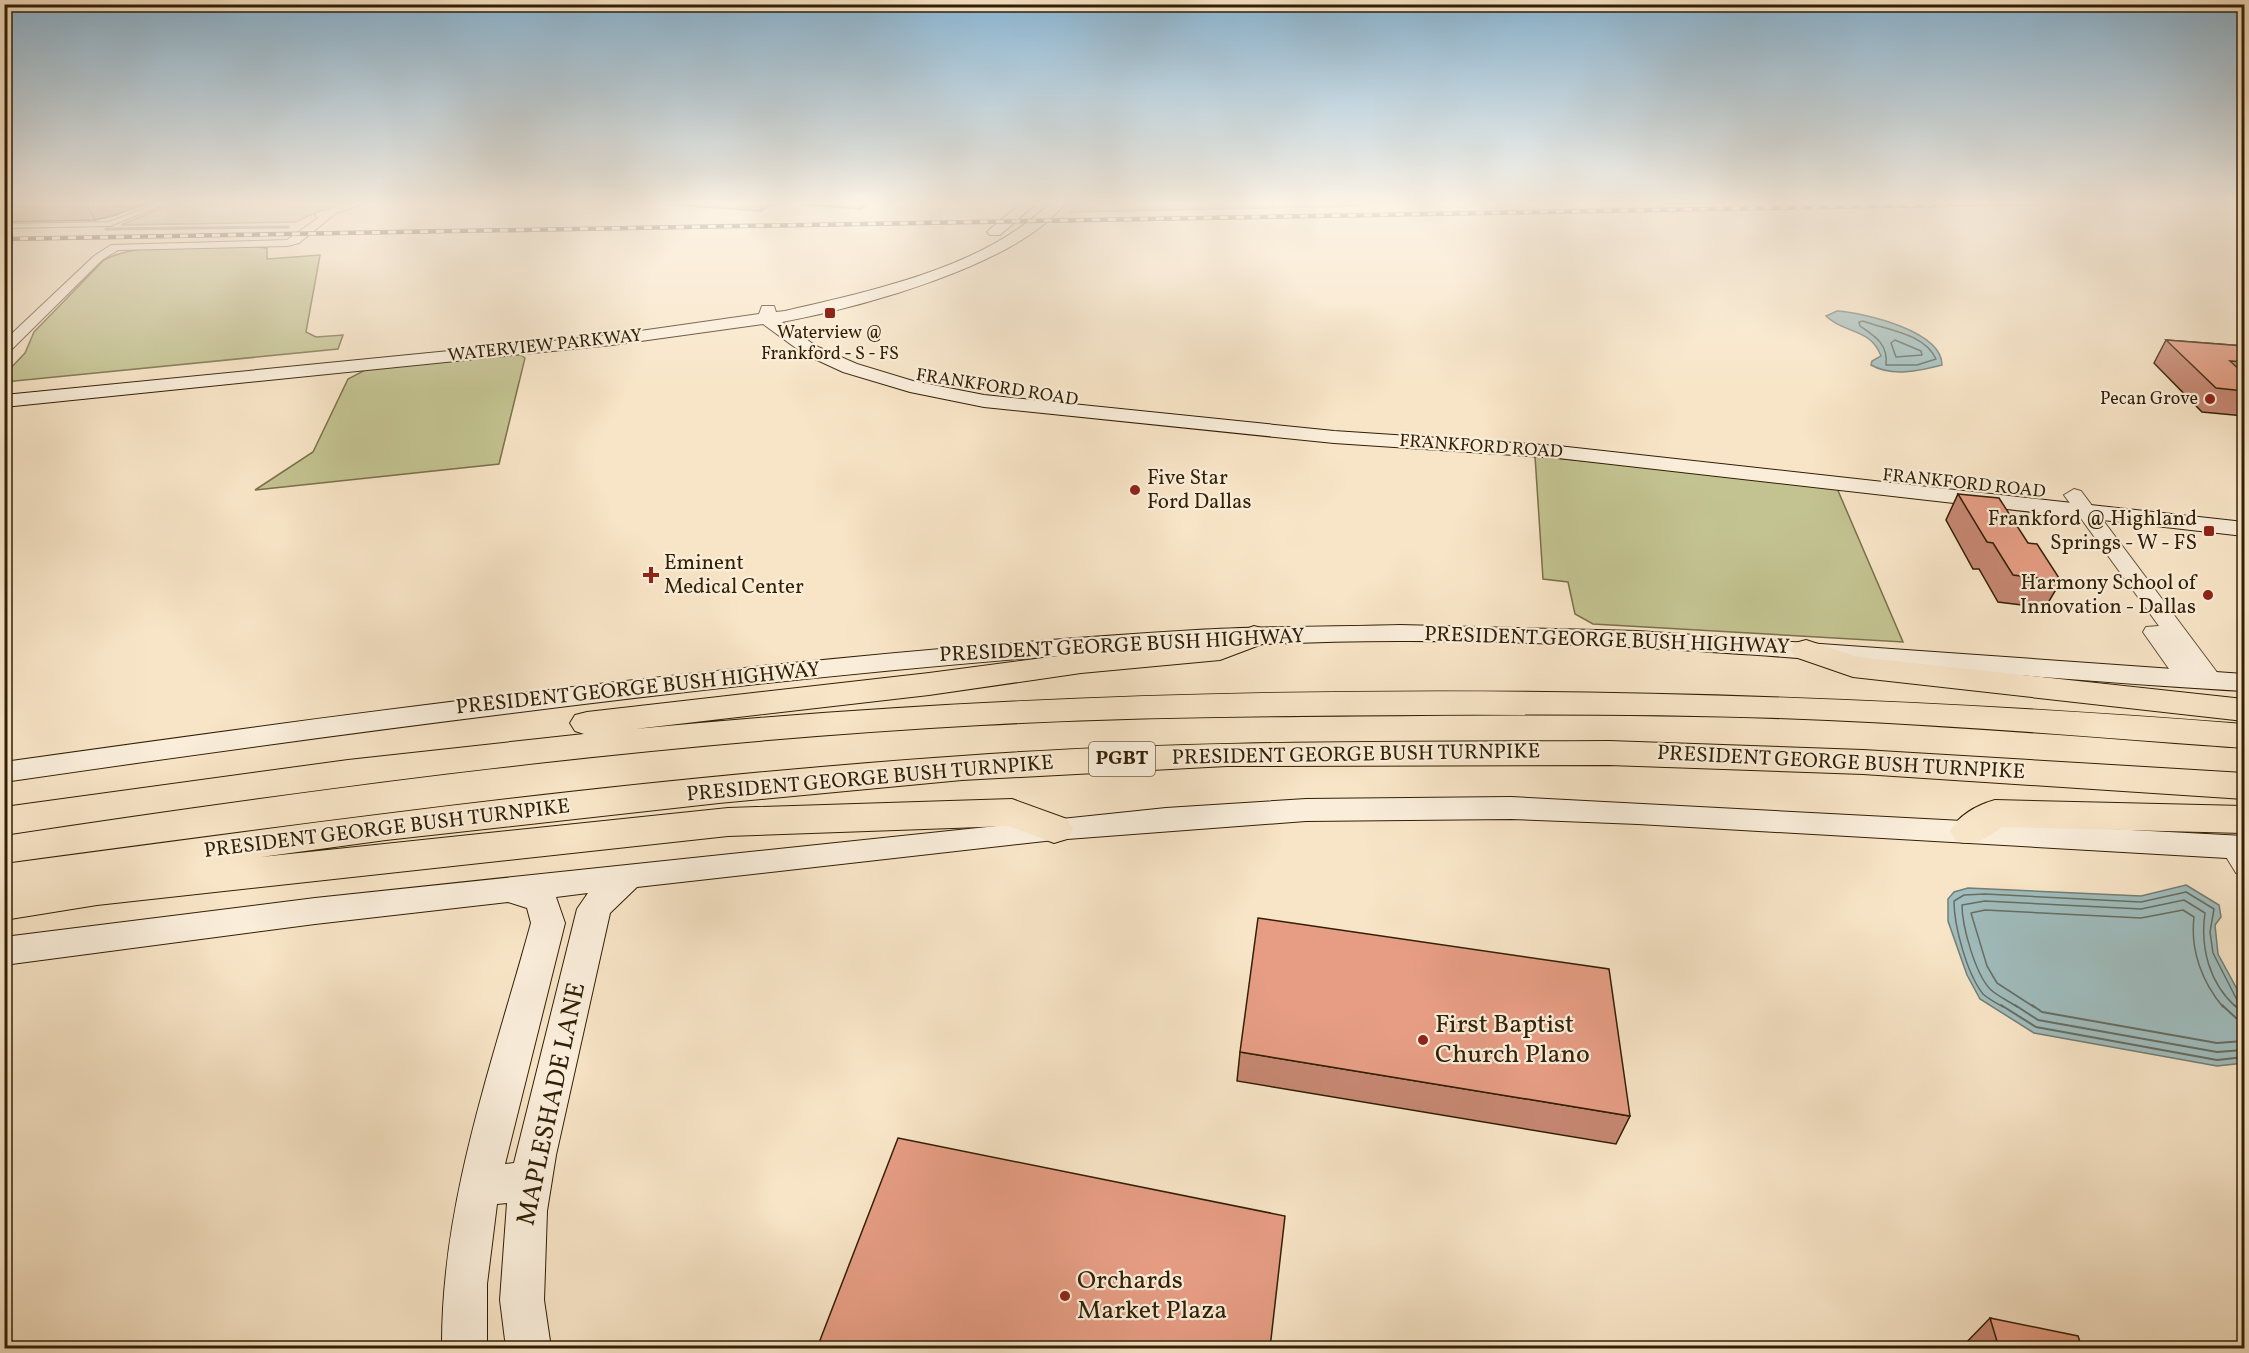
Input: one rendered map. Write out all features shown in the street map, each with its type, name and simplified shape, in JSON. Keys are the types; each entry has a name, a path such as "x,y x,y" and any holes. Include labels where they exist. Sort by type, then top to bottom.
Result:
{"highway":[{"path":"69,811 119,790 399,747 929,684 1081,663 1220,650 1254,636"},
{"path":"1806,650 1853,667 2244,710"},
{"path":"4,821 275,782 579,746 925,717 1078,709 1232,705 1688,704 1962,716 2244,736"},
{"name":"PRESIDENT GEORGE BUSH TURNPIKE","path":"4,879 386,826 719,790 963,768 1227,754 1609,753 1875,763 2244,786"},
{"path":"4,904 97,890 728,822 1012,812 1054,830"},
{"path":"1969,831 1995,813 2241,845"}],"main road":[{"name":"WATERVIEW PARKWAY","path":"4,390 645,336 773,315 882,293 958,265"},
{"path":"925,266 942,272"},
{"name":"WATERVIEW PARKWAY","path":"773,315 925,266"},
{"name":"FRANKFORD ROAD","path":"773,315 794,340 826,358 883,379 942,394 984,401 1558,452 2070,501 2244,513"},
{"name":"WATERVIEW PARKWAY","path":"4,401 343,361"},
{"name":"FRANKFORD ROAD","path":"2070,501 2244,528"},
{"name":"PRESIDENT GEORGE BUSH HIGHWAY","path":"4,772 345,723 623,690 1023,649 1254,636 1519,635 1806,650 2244,683"},
{"path":"4,951 208,924 629,876 1054,830 1238,814 1443,808 1638,813 1969,831"},
{"name":"MAPLESHADE LANE","path":"529,1348 522,1300 522,1253 531,1181 594,909 605,895 629,876"},
{"name":"MAPLESHADE LANE","path":"465,1348 463,1312 465,1263 480,1186 548,923 547,908 542,901 508,890"},
{"path":"480,1186 531,1181"}],"street":[{"path":"4,349 91,265"},
{"path":"4,363 13,353 16,338"},
{"path":"2070,501 2199,679"}],"green space":[{"path":"99,265 318,265 306,332 316,337 343,335 338,349 5,382 5,374 25,353 34,332"},
{"path":"519,354 525,358 499,464 255,490 313,452 348,379 367,369"},
{"path":"1535,456 1836,486 1903,642 1593,624 1575,614 1568,582 1543,579"}],"water":[{"path":"1837,311 1883,320 1916,334 1930,342 1939,353 1942,365 1897,372 1871,365 1872,361 1881,356 1877,347 1871,340 1833,322 1826,316"},
{"path":"2186,885 2219,905 2221,917 2215,925 2218,954 2244,1002 2244,1063 2217,1066 2034,1033 1980,999 1967,975 1948,921 1948,899 1954,892 1968,888 2141,896"}],"building":[{"path":"2166,340 2244,346 2244,362 2230,361 2244,374 2244,391 2216,388"},
{"path":"1958,494 1999,498 2028,543 2037,544 2061,581 2013,575 1993,543 1987,542"},
{"name":"First Baptist Church Plano","path":"1258,918 1609,969 1630,1116 1240,1052"},
{"name":"Orchards Market Plaza","path":"898,1138 1285,1216 1270,1348 817,1348"},
{"path":"1990,1318 2078,1336 2082,1348 1999,1348"}],"place":[{"name":"Waterview @ Frankford - S - FS","path":"830,313"},
{"name":"Pecan Grove","path":"2210,399"},
{"name":"Five Star Ford Dallas","path":"1135,490"},
{"name":"Frankford @ Highland Springs - W - FS","path":"2209,531"},
{"name":"Eminent Medical Center","path":"651,575"},
{"name":"Harmony School of Innovation - Dallas","path":"2208,595"},
{"name":"First Baptist Church Plano","path":"1423,1040"},
{"name":"Orchards Market Plaza","path":"1065,1296"}]}
